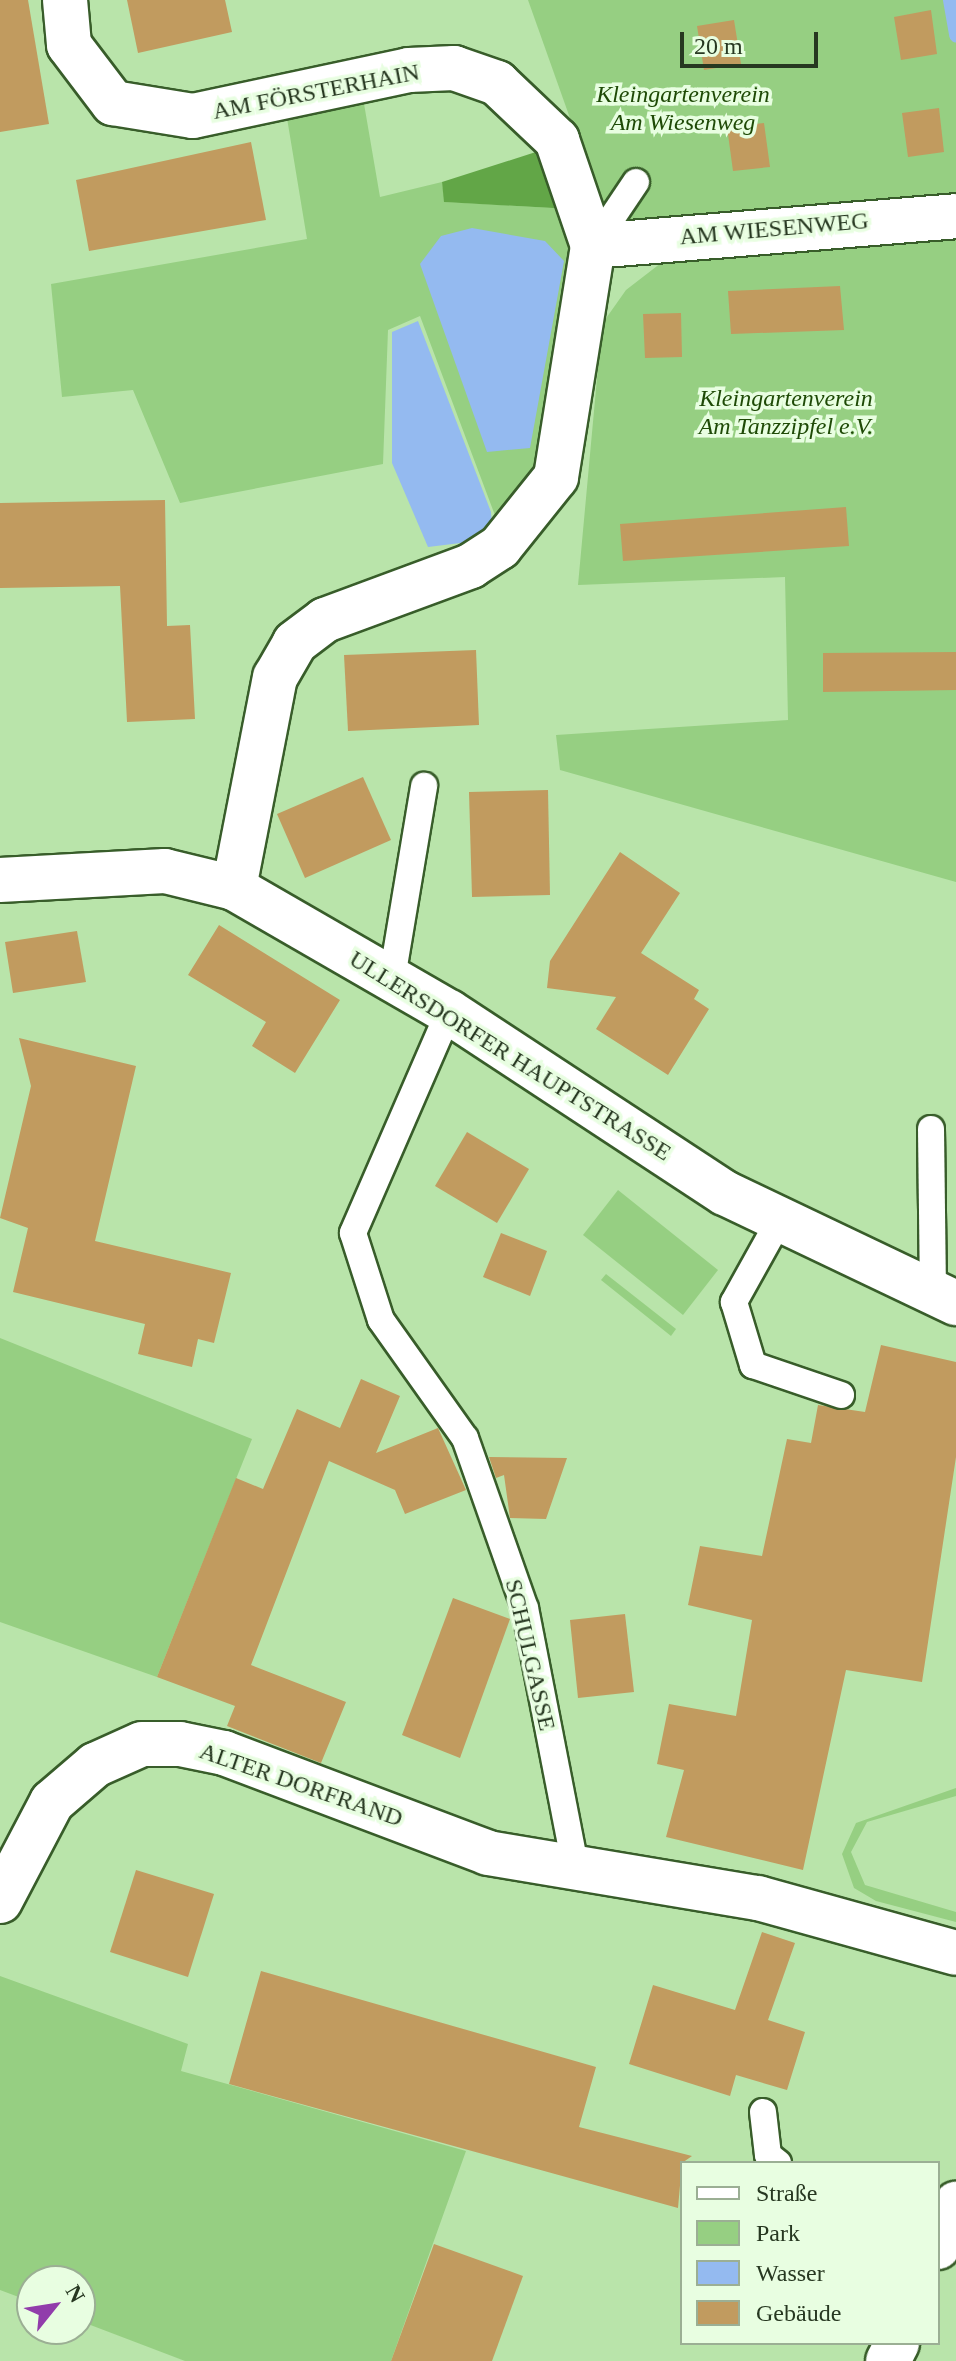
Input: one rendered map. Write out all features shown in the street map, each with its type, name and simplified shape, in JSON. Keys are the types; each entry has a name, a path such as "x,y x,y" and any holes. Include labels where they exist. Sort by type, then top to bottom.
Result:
{"street":[{"name":"AM FÖRSTERHAIN","path":"65,0 69,45 113,103 193,116 409,70 454,68 497,83 557,140 593,246 556,477 500,547 471,566 325,620 295,643 275,677 234,888"},
{"name":"AM WIESENWEG","path":"593,246 956,216"},
{"name":"ULLERSDORFER HAUPTSTRASSE","path":"0,880 165,871 234,888 449,1012 779,1221 945,1299"},
{"name":"ALTER DORFRAND","path":"0,1901 52,1802 95,1765 142,1744 224,1753 488,1853 576,1871"},
{"path":"576,1871 758,1898 956,1953"},
{"path":"940,2242 956,2204"}],"lane":[{"path":"593,246 636,182"},
{"path":"392,978 424,786"},
{"name":"SCHULGASSE","path":"449,1012 353,1233 381,1320 465,1438 525,1608 576,1871"},
{"path":"931,1129 945,1299"},
{"path":"779,1221 734,1302 753,1365 841,1395"},
{"path":"763,2112 768,2155 776,2161"}],"green space":[{"name":"Kleingartenverein Am Wiesenweg","path":"528,0 956,0 956,194 625,223 598,197"},
{"path":"362,92 380,197 442,182 445,202 571,209 574,244 540,465 496,518 420,316 388,330 383,464 180,503 133,390 62,397 51,284 307,239 285,106"},
{"path":"542,150 571,209 444,202 442,182"},
{"name":"Kleingartenverein Am Tanzzipfel e.V.","path":"956,234 956,882 560,770 556,735 788,720 785,577 578,585 602,324 626,290 661,263"},
{"path":"618,1190 718,1270 683,1315 583,1235"},
{"path":"606,1274 676,1329 671,1336 601,1280"},
{"path":"0,1338 252,1439 157,1677 0,1622"},
{"path":"956,1788 956,1796 867,1822 851,1852 865,1885 956,1912 956,1922 876,1901 854,1888 842,1854 856,1823"},
{"path":"0,1976 188,2044 181,2071 466,2151 391,2361 185,2361 96,2327 96,2265 16,2265 16,2296 0,2290"}],"water":[{"path":"472,228 545,241 564,261 530,448 487,452 420,264 441,236"},
{"path":"418,321 491,512 492,526 477,541 428,547 392,463 392,332"}],"building":[{"path":"0,0 28,0 49,124 0,132"},
{"path":"127,0 225,0 232,32 138,53"},
{"path":"931,10 937,54 901,60 894,17"},
{"path":"734,20 741,64 704,70 697,26"},
{"path":"939,108 944,152 908,157 902,113"},
{"path":"764,123 770,167 733,171 727,127"},
{"path":"251,142 266,220 89,251 76,180"},
{"path":"840,286 844,330 731,334 728,291"},
{"path":"681,313 682,357 645,358 643,314"},
{"path":"165,500 167,626 190,625 195,719 127,722 120,586 0,588 0,503"},
{"path":"846,507 849,546 623,561 620,524"},
{"path":"476,650 479,725 348,731 344,655"},
{"path":"956,652 956,690 823,692 823,653"},
{"path":"363,777 391,840 305,878 277,814"},
{"path":"548,790 550,895 472,897 469,792"},
{"path":"620,852 680,893 641,953 699,990 694,999 709,1009 668,1075 596,1029 616,997 547,988 550,961"},
{"path":"219,925 340,1000 295,1073 252,1046 266,1022 188,975"},
{"path":"77,931 86,982 13,993 5,942"},
{"path":"19,1038 136,1066 95,1241 231,1273 214,1343 198,1339 192,1367 138,1354 145,1324 13,1292 28,1228 0,1218 31,1086"},
{"path":"467,1132 529,1169 497,1223 435,1186"},
{"path":"501,1233 547,1251 530,1296 483,1277"},
{"path":"881,1345 956,1362 956,1457 922,1682 846,1670 803,1870 666,1837 684,1770 657,1764 669,1704 736,1716 752,1620 688,1605 700,1546 762,1556 787,1439 811,1443 818,1405 865,1412"},
{"path":"361,1379 400,1396 376,1453 438,1428 466,1490 405,1514 395,1490 329,1461 251,1665 346,1702 321,1763 227,1726 235,1706 157,1677 236,1478 263,1489 297,1409 340,1428"},
{"path":"489,1457 567,1458 546,1519 510,1518 504,1475 496,1478"},
{"path":"453,1598 510,1619 460,1758 402,1735"},
{"path":"625,1614 634,1692 578,1698 570,1620"},
{"path":"136,1870 214,1894 188,1977 110,1952"},
{"path":"762,1932 795,1943 768,2020 805,2032 787,2090 736,2075 730,2096 629,2064 653,1985 735,2010"},
{"path":"261,1971 596,2067 579,2127 692,2156 680,2161 678,2208 229,2084"},
{"path":"434,2244 523,2276 492,2361 391,2361"}],"waterway":[{"path":"950,0 956,35"}]}
